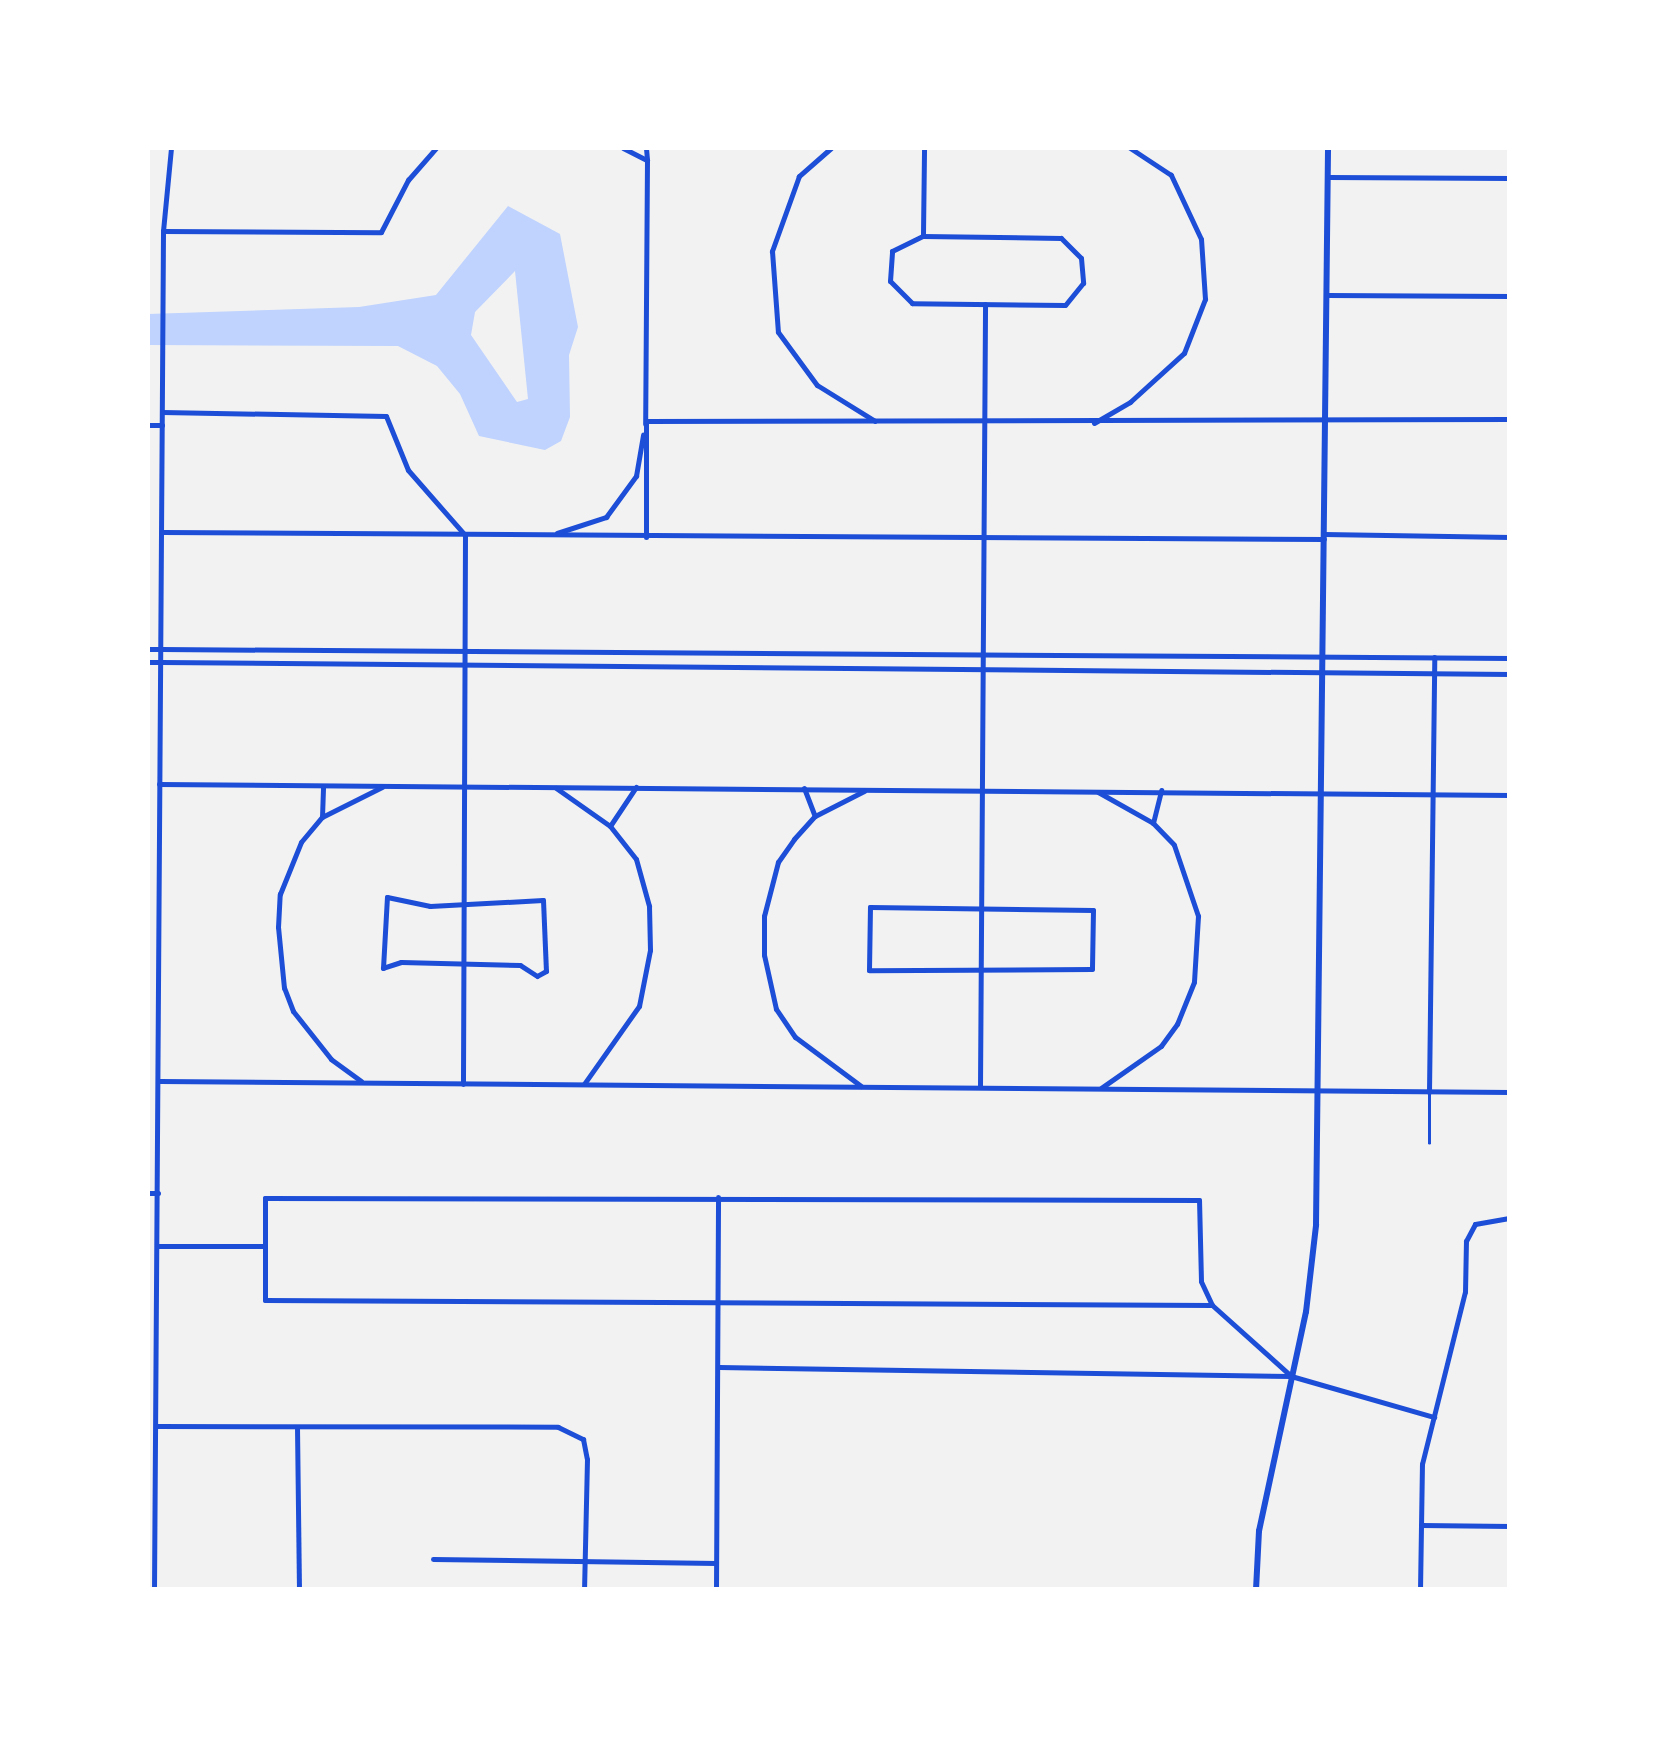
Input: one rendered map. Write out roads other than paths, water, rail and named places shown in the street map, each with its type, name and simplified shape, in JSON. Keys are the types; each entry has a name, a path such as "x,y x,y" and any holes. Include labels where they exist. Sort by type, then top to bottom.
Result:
{"main road":[{"path":"1256,1590 1259,1531 1291,1376 1316,1225 1328,148"}],"street":[{"path":"154,1590 163,232 170,148"},
{"path":"163,232 381,232 408,180 436,148"},
{"path":"622,148 647,160"},
{"path":"646,148 646,537"},
{"path":"831,148 800,176 772,251 778,332 817,385 876,422"},
{"path":"924,148 924,236"},
{"path":"1092,424 1130,402 1184,353 1204,298 1201,238 1170,175 1130,148"},
{"path":"1328,177 1510,178"},
{"path":"924,236 1061,238 1081,258 1082,284 1065,305 912,304 890,282 892,251 924,236"},
{"path":"1327,295 1510,296"},
{"path":"980,1087 985,304"},
{"path":"162,412 386,416 408,470 465,535 464,1084"},
{"path":"646,422 1092,424 1510,419"},
{"path":"548,536 606,517 636,476 646,422"},
{"path":"148,425 162,425"},
{"path":"162,532 982,540 1510,537"},
{"path":"148,649 1510,658"},
{"path":"336,651 336,664"},
{"path":"645,653 646,667"},
{"path":"813,654 813,667"},
{"path":"1377,656 1378,674"},
{"path":"1429,1092 1434,656"},
{"path":"1126,672 1127,657"},
{"path":"1266,674 1267,657"},
{"path":"148,662 1510,674"},
{"path":"160,784 1510,794"},
{"path":"361,1081 332,1060 304,1026 284,988 279,962 280,894 288,866 322,817 384,786"},
{"path":"554,786 610,826 645,884 650,950 639,1006 584,1084"},
{"path":"322,817 323,787"},
{"path":"610,826 636,788"},
{"path":"804,788 815,816"},
{"path":"860,1086 795,1037 768,983 769,886 778,862 815,816 867,790"},
{"path":"1152,823 1161,790"},
{"path":"1095,791 1152,823 1174,845 1194,890 1194,982 1161,1046 1101,1088"},
{"path":"386,897 417,906 542,900 546,971 537,976 520,965 464,964 384,968 386,897"},
{"path":"870,907 981,909 1093,910 1092,969 869,970 870,907"},
{"path":"148,1080 1510,1092"},
{"path":"148,1193 158,1194"},
{"path":"716,1590 718,1197"},
{"path":"1212,1305 265,1300 265,1198 1199,1200 1201,1282 1212,1305 1291,1376"},
{"path":"1420,1590 1422,1464 1465,1292 1466,1241 1486,1218 1510,1218"},
{"path":"158,1246 264,1246"},
{"path":"148,1298 156,1298"},
{"path":"719,1367 1291,1376 1434,1417"},
{"path":"156,1426 558,1428 583,1439 584,1590"},
{"path":"297,1427 299,1590"},
{"path":"1421,1525 1510,1526"},
{"path":"433,1558 716,1563"}],"lane":[{"path":"1429,1092 1429,1143"}],"water":[{"path":"508,206 560,234 578,327 569,355 570,417 561,441 545,450 479,436 460,394 437,366 398,346 148,345 148,314 359,307 436,295","holes":["515,271 528,399 517,402 471,335 475,312"]}]}
